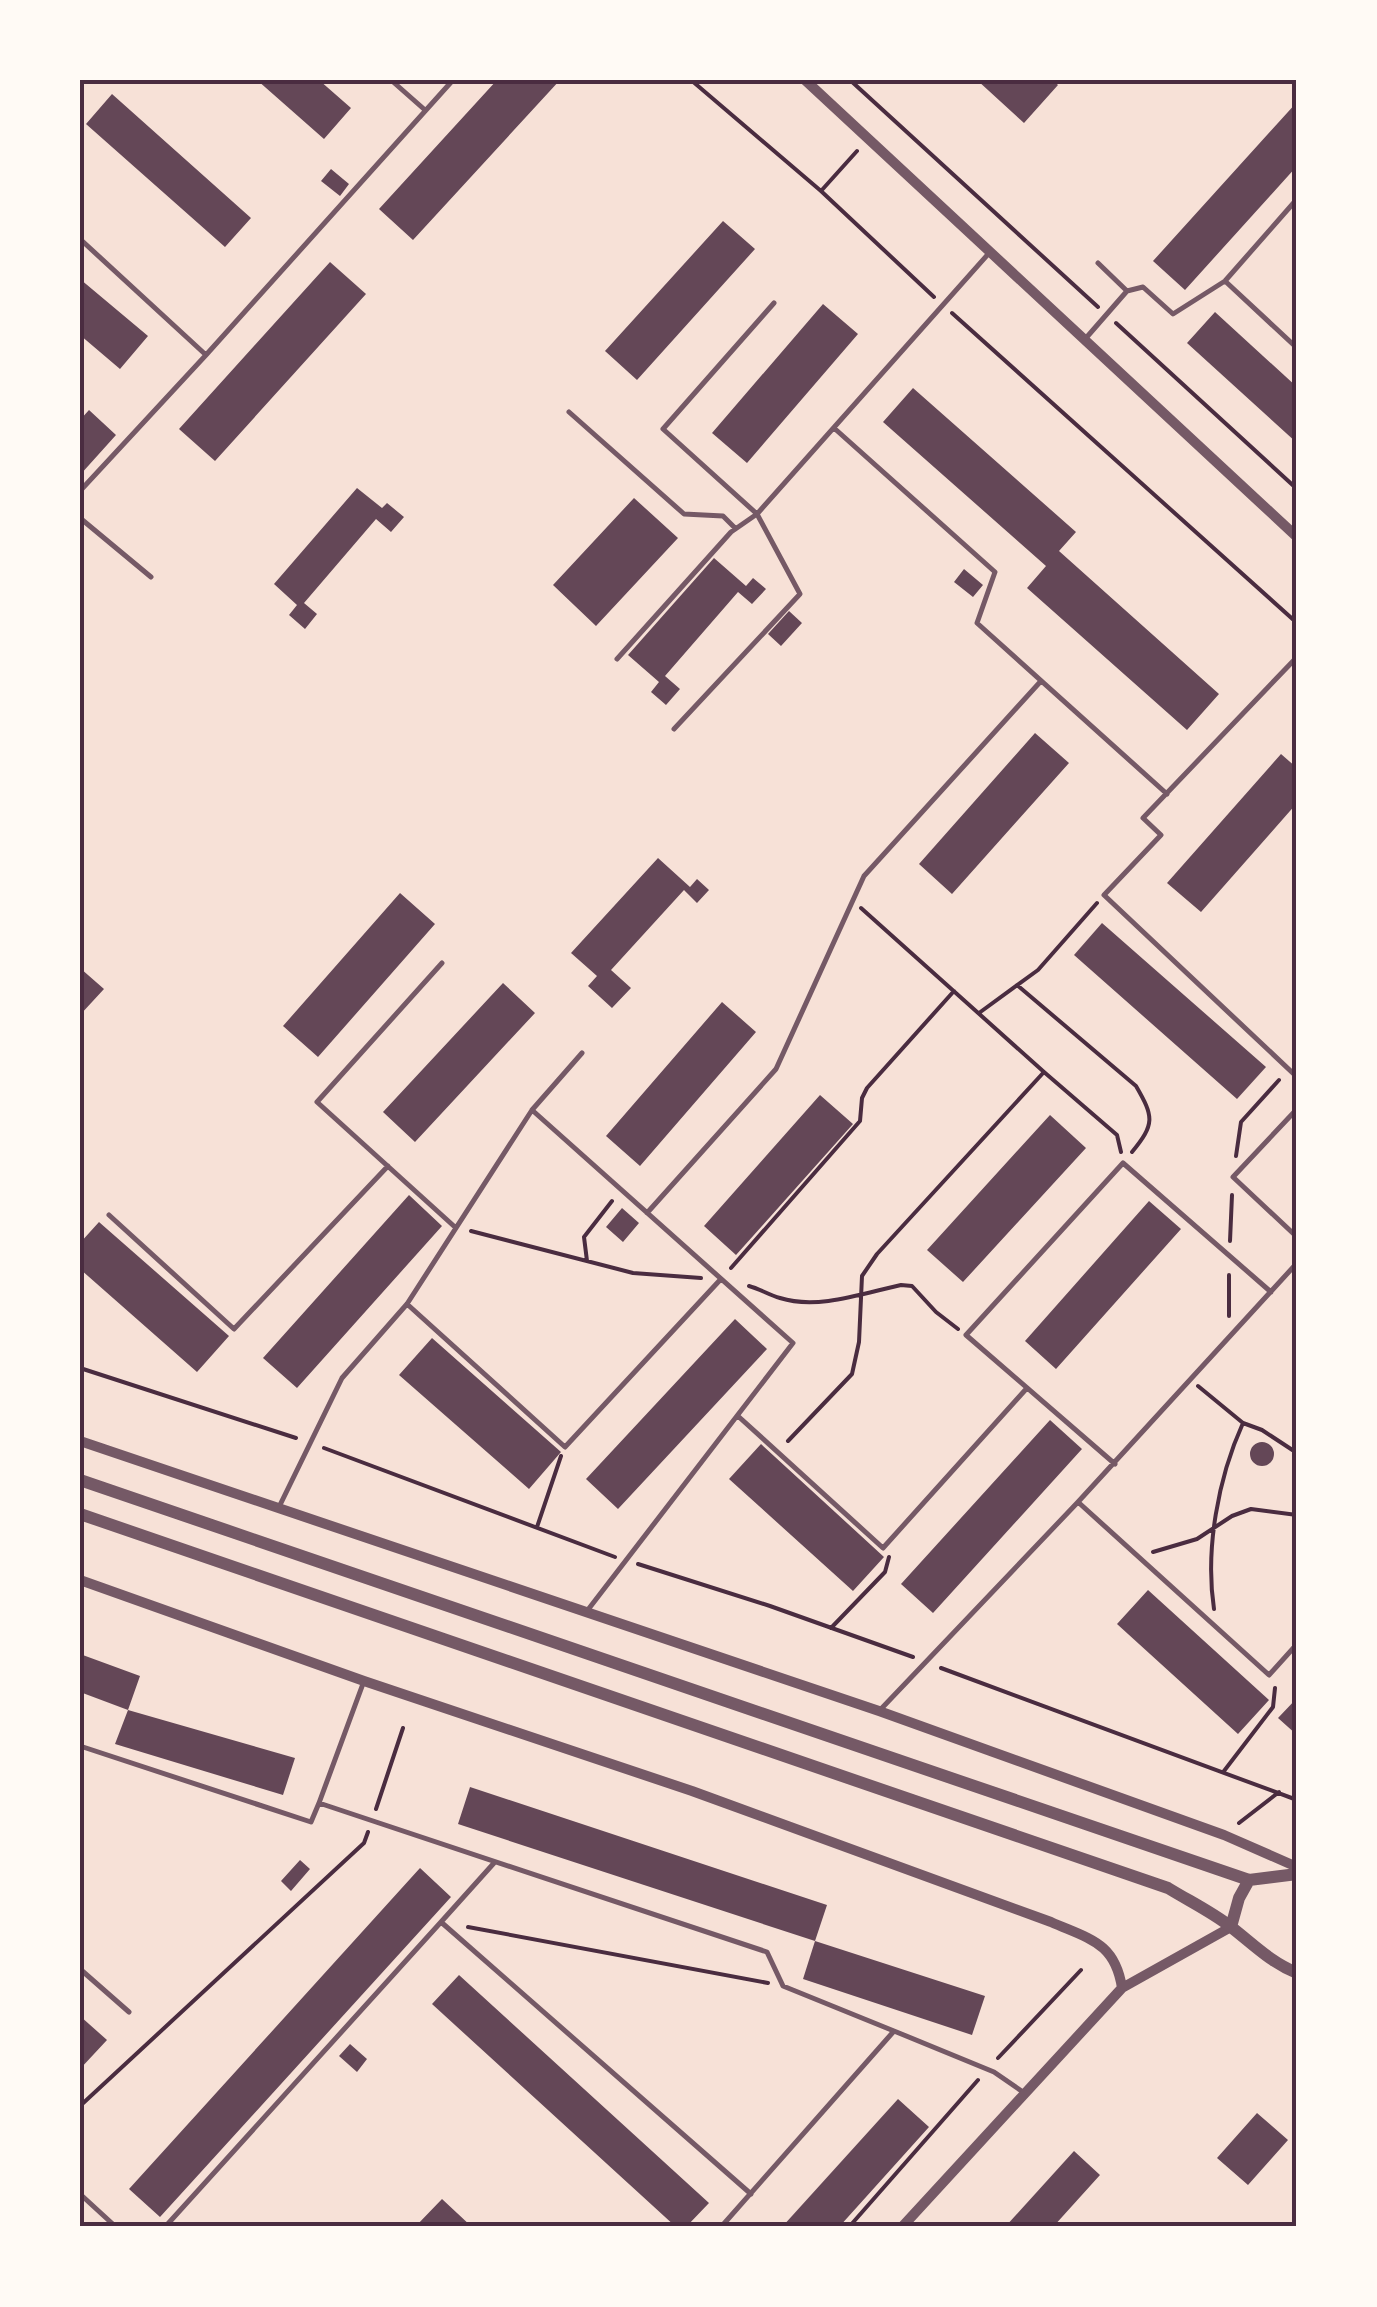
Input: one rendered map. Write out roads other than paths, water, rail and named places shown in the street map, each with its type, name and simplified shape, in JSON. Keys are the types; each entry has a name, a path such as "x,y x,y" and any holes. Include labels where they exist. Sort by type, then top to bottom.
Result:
{"street":[{"path":"805,80 1297,537"},
{"path":"80,1441 879,1711 1224,1834 1297,1870"},
{"path":"80,1480 1250,1880 1297,1870"},
{"path":"80,1514 1168,1888 1231,1927 1252,1948 1297,1973"},
{"path":"80,1580 364,1681 692,1790 1050,1922 1106,1947 1119,1967 1122,1988"},
{"path":"902,2227 1122,1988 1231,1927 1239,1898 1250,1880"}],"lane":[{"path":"391,80 425,110"},
{"path":"80,491 453,80"},
{"path":"1086,338 1127,291 1143,286 1173,314 1225,281 1297,199"},
{"path":"80,239 206,354"},
{"path":"617,659 735,528 757,514 990,252"},
{"path":"1098,264 1127,291"},
{"path":"1225,281 1297,348"},
{"path":"674,729 800,594 757,514 663,429 774,303"},
{"path":"568,412 684,514 723,516 735,528"},
{"path":"834,428 996,572 976,623 1167,794"},
{"path":"80,518 152,578"},
{"path":"1297,656 1143,818 1161,835 1104,896 1297,1077"},
{"path":"647,1213 776,1070 864,876 1041,681"},
{"path":"442,963 317,1102 456,1228"},
{"path":"278,1510 342,1378 407,1304 532,1110 582,1054"},
{"path":"1297,1109 1233,1176 1297,1237"},
{"path":"532,1110 793,1343 585,1614"},
{"path":"1115,1464 966,1335 1123,1163 1271,1292"},
{"path":"109,1215 234,1329 388,1166"},
{"path":"879,1711 1115,1464 1297,1264"},
{"path":"407,1304 565,1448 721,1279"},
{"path":"738,1417 883,1548 1027,1388"},
{"path":"1078,1502 1269,1675 1297,1644"},
{"path":"80,1746 311,1822 364,1681"},
{"path":"319,1802 767,1952 782,1986 987,2070 1023,2092"},
{"path":"165,2227 494,1863"},
{"path":"441,1922 750,2194"},
{"path":"80,1969 129,2012"},
{"path":"721,2227 894,2031"},
{"path":"80,2194 116,2227"}]}
